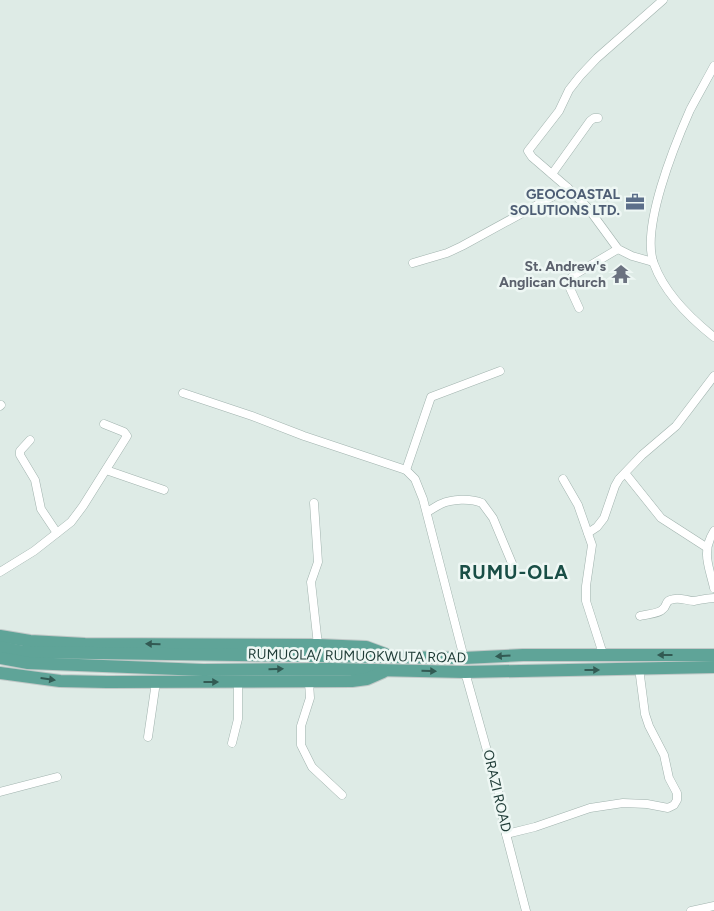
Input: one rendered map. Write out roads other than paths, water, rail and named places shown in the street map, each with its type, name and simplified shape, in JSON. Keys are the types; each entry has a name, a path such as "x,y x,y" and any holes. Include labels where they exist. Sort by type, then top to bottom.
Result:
{"main road":[{"path":"0,636 30,641 85,644 366,647 386,664 367,680 309,682 60,681 0,673"},
{"name":"RUMUOLA/ RUMUOKWUTA ROAD","path":"0,647 24,652 386,664 465,672 714,667"},
{"name":"RUMUOLA/ RUMUOKWUTA ROAD","path":"0,658 28,663 138,668 386,664 523,655 714,655"}],"street":[{"path":"653,262 632,256 618,249 588,208 532,157 528,151 559,111 569,90 580,76 597,58 663,0"},
{"path":"714,66 691,110 662,185 650,238 653,262 663,284 684,310 714,337"},
{"path":"552,174 590,121 598,118"},
{"path":"413,264 462,246 568,188"},
{"path":"579,308 568,280 618,249"},
{"path":"406,470 431,397 500,371"},
{"path":"588,533 600,524 604,518 614,486 642,455 676,426 714,376"},
{"path":"184,393 406,470 415,480 427,512 464,658"},
{"path":"0,572 34,552 70,522 127,436 124,432 104,424"},
{"path":"30,440 20,451 20,454 35,480 41,509 57,533"},
{"path":"106,470 164,490"},
{"path":"625,473 661,518 706,547"},
{"path":"564,480 578,505 592,550 586,586 586,601 603,654"},
{"path":"427,512 447,502 462,500 482,503 494,518 514,568"},
{"path":"314,503 318,562 311,582 318,645"},
{"path":"714,531 706,547 706,555 714,588"},
{"path":"640,616 664,609 667,602 671,600 682,598 696,601 714,598"},
{"path":"506,834 590,808 623,803 647,804 668,808 674,805 677,800 676,793 669,778 664,755 645,714 639,668"},
{"name":"ORAZI ROAD","path":"465,672 498,790 506,834 526,911"},
{"path":"148,737 156,682"},
{"path":"232,743 238,719 238,682"},
{"path":"309,682 310,698 301,726 301,745 312,767 342,795"},
{"path":"0,792 57,777"},
{"path":"691,911 714,906"}],"place":[{"name":"GEOCOASTAL SOLUTIONS LTD.","path":"635,202"},
{"name":"St. Andrew's Anglican Church","path":"621,274"}],"district":[{"name":"RUMU-OLA","path":"514,572"}]}
